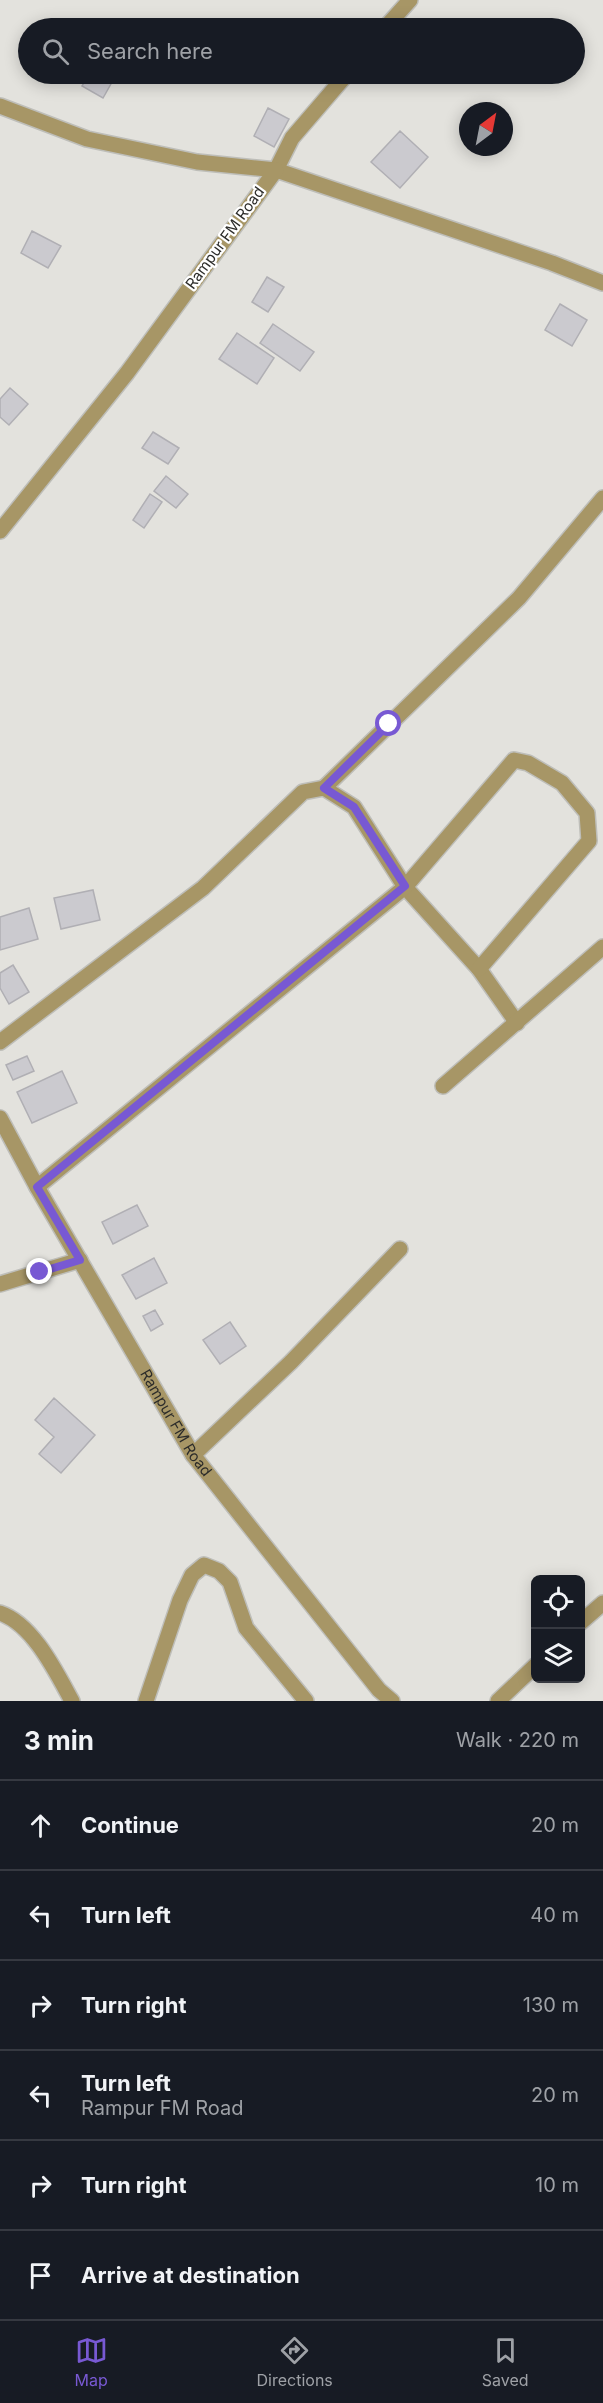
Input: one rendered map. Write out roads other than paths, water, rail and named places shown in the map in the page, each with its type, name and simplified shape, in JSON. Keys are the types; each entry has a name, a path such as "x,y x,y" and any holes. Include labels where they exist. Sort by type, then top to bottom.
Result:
{"street":[{"path":"394,18 410,0"},
{"path":"338,84 292,138 276,170 552,263 603,283"},
{"name":"Rampur FM Road","path":"0,106 87,139 197,162 276,170"},
{"name":"Rampur FM Road","path":"0,531 127,373 276,170"},
{"path":"0,1042 203,888 303,792 324,788 519,598 603,498"},
{"path":"37,1187 405,886 514,760 528,764 562,783 587,813 589,841 479,969"},
{"path":"324,788 354,807 405,886 479,969 518,1023"},
{"path":"443,1086 603,947"},
{"name":"Rampur FM Road","path":"0,1118 37,1187 193,1455 379,1690 392,1701"},
{"path":"193,1455 291,1362 400,1249"},
{"path":"0,1284 80,1260"},
{"path":"146,1701 180,1600 192,1575 204,1565 219,1571 230,1582 246,1628 306,1701"},
{"path":"585,1619 603,1604"},
{"path":"0,1613 14,1618 48,1657 72,1701"},
{"path":"498,1701 531,1670"}]}
